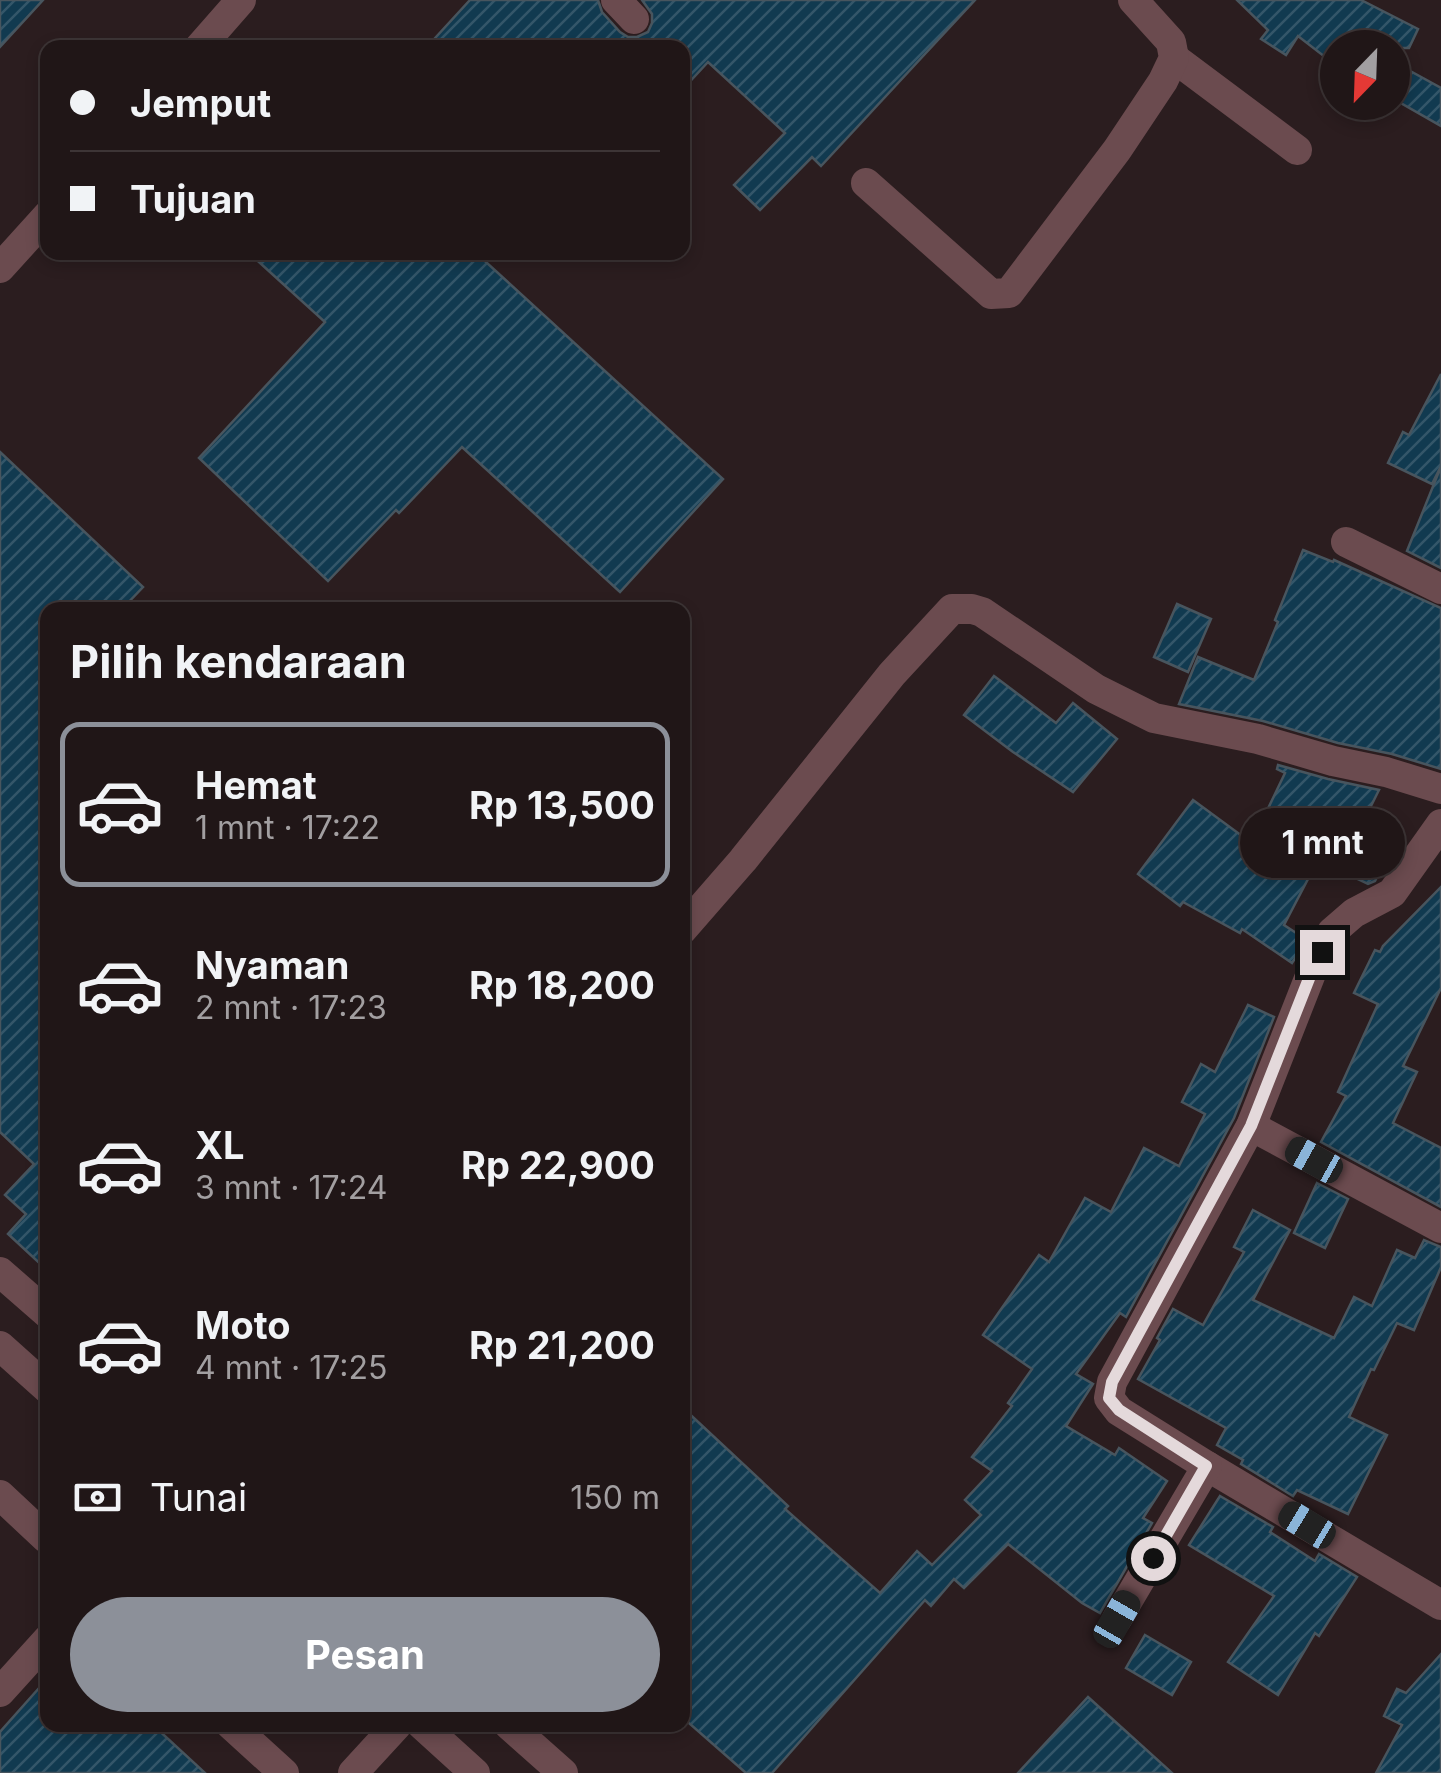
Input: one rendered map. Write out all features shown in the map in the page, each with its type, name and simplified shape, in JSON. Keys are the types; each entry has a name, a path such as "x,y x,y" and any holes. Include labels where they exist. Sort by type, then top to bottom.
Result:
{"street":[{"path":"205,40 242,0"},
{"path":"866,183 991,294 1009,292 1117,150 1174,58 1171,42 1133,0"},
{"path":"1174,58 1297,150"},
{"path":"0,268 40,224"},
{"path":"1346,542 1441,589"},
{"path":"690,921 744,860 892,674 952,609 982,612 1096,689 1154,718 1258,739 1441,789"},
{"path":"1436,841 1392,892 1354,913 1332,932 1312,971 1251,1126 1112,1382 1109,1398 1119,1410 1206,1466 1441,1604"},
{"path":"1251,1126 1441,1228"},
{"path":"0,1272 40,1307"},
{"path":"0,1346 40,1381"},
{"path":"1117,1619 1206,1466"},
{"path":"0,1494 40,1532"},
{"path":"0,1692 40,1648"},
{"path":"238,1732 284,1773"},
{"path":"353,1773 391,1732"},
{"path":"430,1732 475,1773"},
{"path":"517,1732 563,1773"}],"building":[{"path":"0,0 43,0 0,47"},
{"path":"470,0 598,0 602,12 620,32 637,37 648,32 652,23 652,14 642,0 975,0 821,166 812,157 760,210 734,185 785,133 708,62 690,81 690,40 433,40"},
{"path":"1237,0 1361,0 1418,29 1410,46 1410,30 1320,30 1320,53 1298,36 1286,55 1261,39 1268,30"},
{"path":"1410,71 1441,88 1441,126 1410,108"},
{"path":"257,260 484,260 723,479 620,592 462,447 328,581 199,458 325,322"},
{"path":"1441,374 1441,466 1432,484 1388,463 1403,432 1409,435"},
{"path":"0,452 143,587 129,602 40,602 40,1264 8,1234 26,1214 5,1195 34,1164 0,1132"},
{"path":"1441,469 1441,568 1407,551"},
{"path":"1303,550 1441,608 1441,769 1263,721 1179,704 1198,657 1254,680"},
{"path":"1177,604 1211,619 1188,672 1154,657"},
{"path":"994,676 1056,723 1073,703 1117,739 1073,792 964,715"},
{"path":"1278,765 1379,790 1366,816 1399,832 1375,881 1368,884 1318,860 1284,925 1307,940 1292,963 1242,929 1240,933 1183,902 1180,906 1138,874 1193,800 1242,836 1245,831 1254,838 1285,773 1277,769"},
{"path":"1441,887 1441,988 1403,1066 1417,1072 1393,1123 1441,1148 1441,1207 1321,1142 1346,1096 1338,1092 1378,1004 1354,993 1375,950 1380,952"},
{"path":"1248,1005 1274,1017 1234,1118 1126,1317 1120,1313 1076,1374 1093,1384 1066,1426 1115,1455 1119,1448 1167,1481 1143,1518 1152,1523 1100,1613 1008,1544 964,1588 954,1579 931,1606 925,1600 772,1773 746,1773 690,1724 690,1414 788,1506 785,1509 880,1593 917,1551 932,1565 981,1515 965,1500 992,1471 972,1457 1012,1406 1008,1403 1032,1369 983,1335 1039,1255 1049,1262 1085,1198 1111,1212 1144,1148 1179,1166 1205,1114 1182,1102 1201,1064 1215,1072"},
{"path":"1317,1183 1348,1199 1325,1248 1294,1233"},
{"path":"1253,1210 1290,1230 1253,1300 1334,1338 1354,1297 1372,1306 1397,1250 1415,1258 1424,1240 1441,1247 1441,1267 1414,1330 1397,1323 1349,1417 1387,1435 1348,1514 1297,1490 1293,1496 1241,1464 1243,1460 1217,1445 1226,1428 1138,1379 1173,1309 1203,1325 1244,1252 1234,1247"},
{"path":"1220,1496 1273,1527 1270,1532 1315,1561 1319,1554 1357,1577 1319,1636 1315,1633 1278,1695 1228,1662 1274,1596 1189,1545"},
{"path":"1145,1635 1191,1662 1172,1695 1126,1668"},
{"path":"1441,1654 1441,1773 1376,1773 1402,1725 1384,1716 1397,1689 1406,1693"},
{"path":"40,1687 40,1732 161,1732 205,1773 0,1773 0,1732"},
{"path":"1088,1697 1172,1773 1018,1773"}],"route":[{"path":"1153,1558 1206,1466 1119,1410 1109,1398 1112,1382 1251,1126 1322,952"}]}
